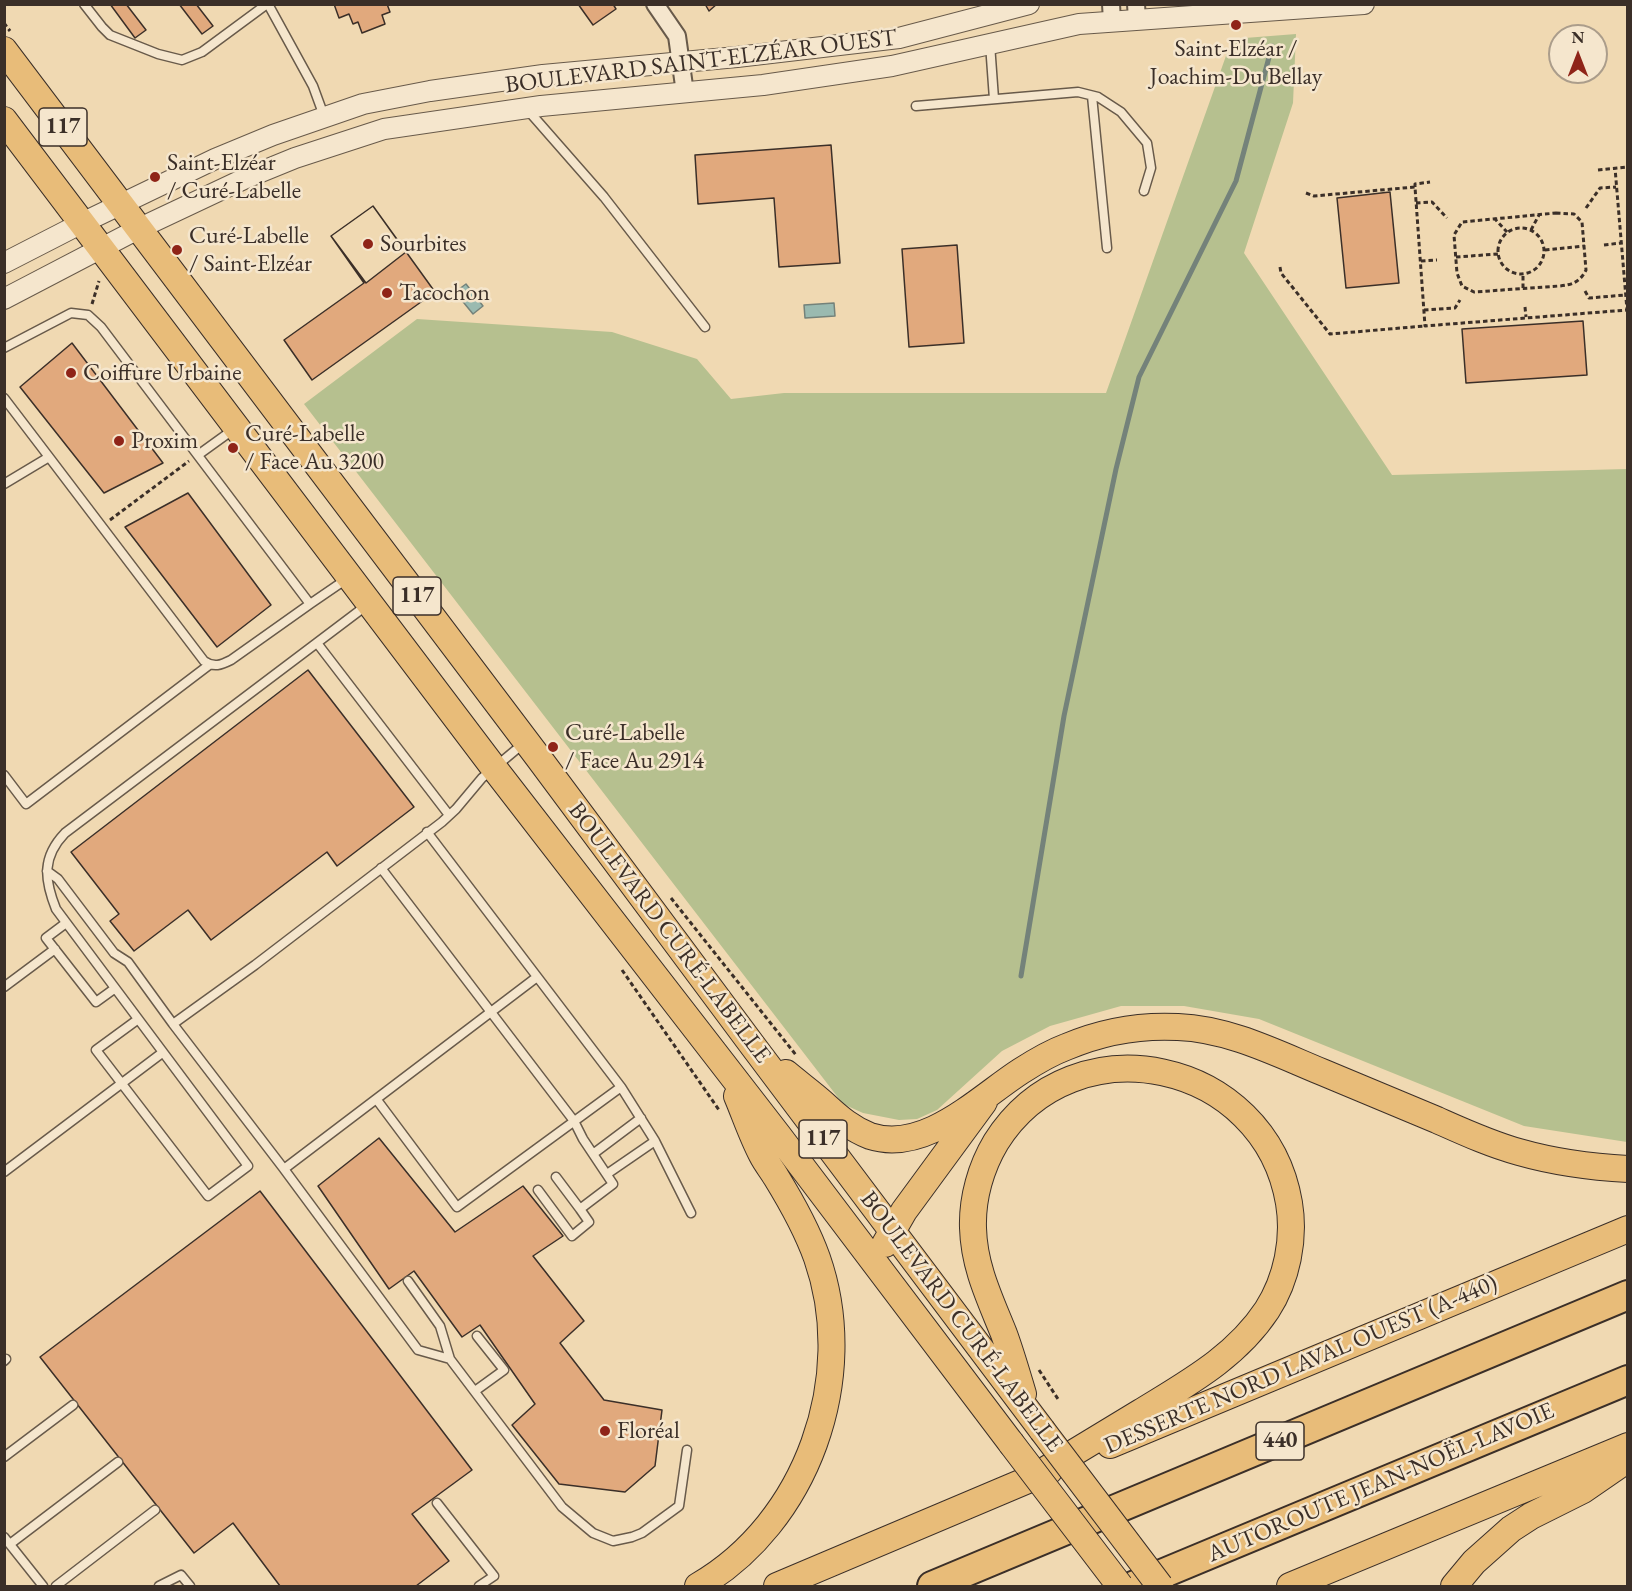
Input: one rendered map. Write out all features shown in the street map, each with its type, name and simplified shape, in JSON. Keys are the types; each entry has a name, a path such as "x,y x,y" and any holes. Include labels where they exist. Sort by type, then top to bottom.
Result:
{"highway":[{"name":"440","path":"932,1587 1628,1295"},
{"name":"AUTOROUTE JEAN-NOËL-LAVOIE","path":"1134,1587 1628,1380"}],"main road":[{"name":"BOULEVARD CURÉ-LABELLE","path":"4,50 527,741 1160,1587"},
{"name":"BOULEVARD CURÉ-LABELLE","path":"4,120 494,768 724,1065 1120,1587"},
{"path":"753,1046 846,1124 873,1136 893,1139 924,1134 988,1096 1038,1061 1078,1042 1134,1029 1195,1028 1247,1041 1476,1137 1517,1151 1575,1164 1628,1169"},
{"path":"698,1587 721,1571 755,1541 785,1504 814,1445 825,1406 830,1372 829,1307 818,1260 798,1214 762,1155 724,1065"},
{"path":"1032,1478 1210,1368 1250,1332 1275,1296 1287,1263 1289,1249 1291,1219 1286,1187 1277,1161 1262,1137 1231,1103 1208,1088 1183,1077 1147,1069 1121,1068 1084,1075 1051,1089 1020,1113 1003,1132 991,1152 982,1172 975,1201 974,1246 984,1288 1005,1336 1035,1421"},
{"path":"875,1263 904,1211 988,1096"},
{"name":"DESSERTE NORD LAVAL OUEST (A-440)","path":"777,1587 1628,1229"},
{"path":"1290,1587 1628,1446"},
{"path":"1454,1587 1474,1562 1511,1529 1531,1516 1583,1490 1628,1460"}],"street":[{"path":"655,4 677,36 685,93"},
{"name":"BOULEVARD SAINT-ELZÉAR OUEST","path":"4,263 121,204 247,145 324,116 392,97 549,74 682,63 899,38 1029,4"},
{"name":"BOULEVARD SAINT-ELZÉAR OUEST","path":"4,299 140,228 256,174 361,135 526,108 763,85 892,66 1079,24 1111,13 1364,4"}],"lane":[{"path":"84,4 110,35 158,54 182,60 202,52 268,4 313,86 324,116"},
{"path":"990,44 993,99"},
{"path":"916,106 1078,92 1098,97 1121,112 1147,143 1151,168 1144,191"},
{"path":"1092,96 1107,248"},
{"path":"526,108 604,197 705,327"},
{"path":"4,348 71,313 88,315 101,327 310,604"},
{"path":"4,398 209,665 217,666 240,655 351,576"},
{"path":"198,455 237,427"},
{"path":"4,484 49,457"},
{"path":"137,1020 96,1050 208,1196 248,1166 56,909 51,897 47,871 50,853 65,833 370,602"},
{"path":"317,643 449,816"},
{"path":"4,775 26,804 209,665"},
{"path":"173,1024 255,965 449,816 464,801 473,787 527,741"},
{"path":"427,832 621,1087 655,1141 691,1213"},
{"path":"381,868 574,1121 613,1184 580,1209"},
{"path":"47,871 58,879 114,953 128,962 418,1350 450,1359"},
{"path":"66,923 46,938 96,1002 114,989"},
{"path":"4,987 55,949"},
{"path":"284,1169 537,977"},
{"path":"4,1172 162,1053"},
{"path":"377,1100 457,1207 621,1087"},
{"path":"593,1154 640,1118"},
{"path":"606,1174 655,1141"},
{"path":"538,1190 572,1236 590,1222 556,1177"},
{"path":"408,1281 440,1326 450,1359 562,1507 593,1533 605,1539 622,1540 632,1537 679,1506 687,1450"},
{"path":"475,1391 504,1370 477,1336"},
{"path":"4,1456 73,1405"},
{"path":"43,1587 7,1540 118,1462"},
{"path":"437,1503 494,1576 479,1587"},
{"path":"56,1587 155,1510"},
{"path":"159,1587 181,1575 190,1587"}],"path":[{"path":"1598,170 1628,167"},
{"path":"1280,267 1281,273 1330,334 1627,310 1615,168"},
{"path":"1306,193 1314,196 1414,187 1414,184 1430,182"},
{"path":"1414,187 1425,326"},
{"path":"1586,208 1600,189 1616,187"},
{"path":"1416,203 1432,202 1447,218"},
{"path":"1574,214 1582,222 1586,270 1579,280 1571,285 1474,292 1468,290 1459,280 1454,235 1462,222 1494,218 1574,214"},
{"path":"1531,230 1539,215"},
{"path":"1494,218 1507,233"},
{"path":"1519,228 1531,230 1539,236 1545,250 1537,269 1523,275 1507,271 1498,254 1500,242 1507,233 1519,228"},
{"path":"1604,244 1621,243"},
{"path":"1545,250 1585,246"},
{"path":"1456,257 1498,254"},
{"path":"1420,261 1437,260"},
{"path":"91,306 101,274"},
{"path":"1523,275 1524,289"},
{"path":"1585,291 1589,298 1625,295"},
{"path":"1424,310 1455,308 1460,300"},
{"path":"1525,307 1526,318"},
{"path":"112,519 177,471"},
{"path":"616,963 720,1111"}],"green space":[{"path":"1296,34 1293,103 1244,253 1392,475 1627,469 1627,1142 1524,1126 1259,1019 1184,1006 1121,1006 1050,1026 1002,1051 937,1110 917,1119 899,1120 863,1113 843,1104 304,404 417,319 612,332 697,359 731,399 784,393 1106,393 1232,39"}],"water":[{"path":"466,284 483,306 473,314 455,292"},
{"path":"834,303 835,316 805,318 804,305"}],"building":[{"path":"110,4 126,4 146,30 135,38"},
{"path":"179,4 196,4 213,26 202,34"},
{"path":"334,4 387,4 390,12 382,15 385,24 362,33 358,22 353,24 349,14 339,18"},
{"path":"578,4 613,4 616,9 593,25"},
{"path":"705,4 717,4 709,11"},
{"path":"831,145 840,263 779,267 774,198 698,204 695,155"},
{"path":"1390,192 1399,283 1346,288 1337,198"},
{"path":"373,206 435,292 312,380 284,340 364,283 331,236"},
{"name":"Sourbites","path":"373,206 406,252 366,283 331,236"},
{"path":"957,245 964,343 909,347 902,249"},
{"path":"1583,321 1587,375 1466,383 1462,329"},
{"path":"72,343 163,463 104,493 20,387"},
{"path":"188,493 271,605 217,647 125,527"},
{"path":"308,670 414,807 337,866 327,852 211,940 188,910 134,951 110,921 119,914 71,852"},
{"path":"379,1138 455,1232 523,1186 563,1236 533,1256 584,1321 560,1343 604,1400 662,1410 655,1466 625,1492 559,1484 512,1425 535,1404 480,1325 462,1337 414,1271 389,1289 318,1186"},
{"path":"260,1191 472,1470 412,1514 449,1561 416,1586 280,1586 233,1523 194,1553 40,1357"}],"waterway":[{"path":"1021,976 1064,716 1116,469 1139,377 1236,181 1272,46"}],"place":[{"name":"Saint-Elzéar / Joachim-Du Bellay","path":"1236,25"},
{"name":"Saint-Elzéar / Curé-Labelle","path":"155,177"},
{"name":"Sourbites","path":"368,244"},
{"name":"Curé-Labelle / Saint-Elzéar","path":"177,250"},
{"name":"Tacochon","path":"387,293"},
{"name":"Coiffure Urbaine","path":"71,373"},
{"name":"Proxim","path":"119,441"},
{"name":"Curé-Labelle / Face Au 3200","path":"233,448"},
{"name":"Curé-Labelle / Face Au 2914","path":"553,747"},
{"name":"Floréal","path":"605,1431"}]}
